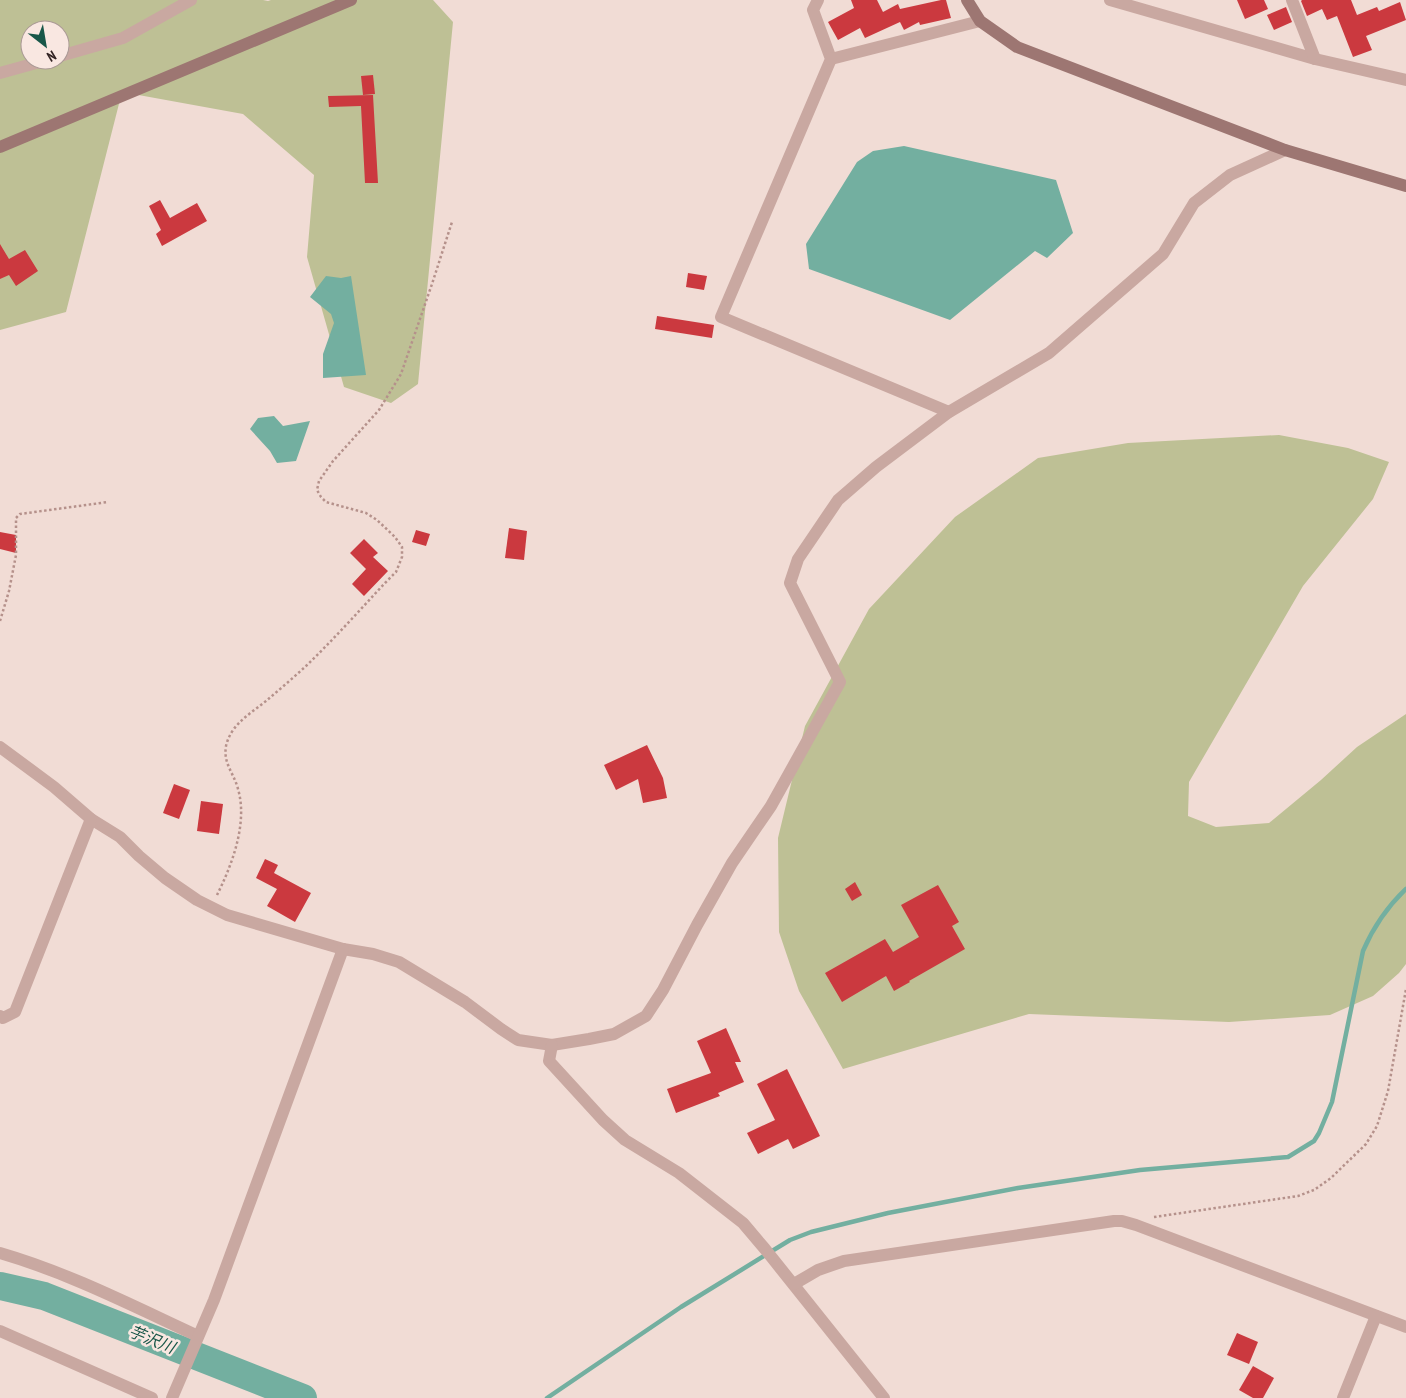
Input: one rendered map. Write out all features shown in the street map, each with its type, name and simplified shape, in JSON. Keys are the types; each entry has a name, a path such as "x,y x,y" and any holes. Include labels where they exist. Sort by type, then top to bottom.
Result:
{"street":[{"path":"70,53 123,38 191,0"},
{"path":"0,147 352,0"},
{"path":"818,0 813,10 830,59 721,317 949,412"},
{"path":"967,0 980,21 1016,47 1286,150 1406,186"},
{"path":"1110,0 1315,59 1406,80"},
{"path":"1292,0 1315,59"},
{"path":"830,59 980,21"},
{"path":"0,74 20,68"},
{"path":"0,747 54,787 91,819 120,837 165,878 197,900 227,915 343,949 374,954 399,962 465,1002 518,1040 552,1045 589,1040 614,1034 646,1016 663,990 732,863 771,806 816,722 840,682 790,583 798,558 838,500 876,467 949,412 1049,353 1163,254 1194,203 1208,192 1230,175 1286,150"},
{"path":"0,1016 3,1018 15,1012 91,819"},
{"path":"173,1396 214,1300 343,949"},
{"path":"552,1045 550,1061 603,1120 625,1140 679,1173 743,1223 884,1398"},
{"path":"792,1282 818,1270 844,1262 1122,1221 1406,1327"},
{"path":"0,1253 28,1261 84,1282 196,1341"},
{"path":"1343,1398 1376,1316"},
{"path":"0,1331 152,1398"}],"path":[{"path":"211,907 225,878 238,839 241,807 238,788 230,772 226,757 226,745 230,734 239,722 272,696 313,658 396,572 402,557 402,547 395,537 377,520 366,513 326,502 318,490 319,481 333,460 380,410 401,374 452,222"},
{"path":"0,621 9,591 16,555 16,518 20,514 108,502"},
{"path":"1152,1217 1298,1196 1314,1190 1331,1178 1366,1144 1377,1126 1388,1091 1406,989"}],"green space":[{"path":"0,0 433,0 453,22 418,384 391,403 344,387 307,257 314,175 243,114 122,92 66,312 0,330"},
{"path":"1279,435 1348,448 1389,462 1373,499 1303,586 1189,782 1188,816 1216,827 1269,823 1357,747 1406,714 1406,964 1399,973 1373,996 1330,1015 1229,1022 1029,1014 843,1069 799,991 779,932 778,838 805,726 869,609 955,517 1038,458 1128,443"}],"water":[{"path":"904,146 1056,180 1073,233 1047,258 1035,251 950,320 809,269 806,244 857,162 873,151"},
{"path":"326,276 341,278 351,276 366,375 323,378 323,354 334,323 331,314 310,297"},
{"path":"274,416 283,426 310,421 296,461 277,463 270,451 250,429 258,418"}],"building":[{"path":"851,0 877,0 883,12 898,4 900,9 946,0 951,18 920,25 919,22 904,30 900,22 865,38 860,28 838,40 828,22 854,8"},
{"path":"1237,0 1264,0 1268,9 1245,19"},
{"path":"1302,0 1351,0 1357,15 1377,7 1379,11 1400,2 1406,20 1366,36 1372,50 1353,57 1337,16 1327,20 1322,9 1307,16"},
{"path":"1286,7 1292,22 1274,30 1267,15"},
{"path":"373,75 375,94 363,95 361,76"},
{"path":"373,95 378,183 365,183 361,106 329,107 328,96"},
{"path":"160,200 170,218 197,203 207,221 162,246 156,234 161,230 149,206"},
{"path":"0,244 9,259 25,250 38,271 16,286 9,275 0,279"},
{"path":"688,273 707,276 704,290 686,287"},
{"path":"657,316 714,325 712,338 655,329"},
{"path":"509,528 527,531 524,560 505,558"},
{"path":"416,530 430,534 426,546 412,542"},
{"path":"0,532 16,535 16,553 0,549"},
{"path":"364,539 378,553 373,557 388,571 364,596 352,584 366,569 350,553"},
{"path":"647,745 663,778 667,798 643,803 638,779 616,790 604,765"},
{"path":"174,784 190,790 179,819 163,813"},
{"path":"201,801 223,804 219,834 197,831"},
{"path":"265,859 278,865 274,873 311,893 295,922 267,906 277,889 256,878"},
{"path":"855,882 862,895 852,901 845,889"},
{"path":"938,885 959,922 952,926 965,949 894,991 886,976 842,1002 825,973 885,939 893,952 919,937 901,905"},
{"path":"726,1028 741,1062 735,1062 744,1082 718,1093 720,1096 676,1113 667,1089 711,1073 697,1041"},
{"path":"787,1069 820,1136 793,1149 788,1139 758,1154 747,1133 775,1120 757,1084"},
{"path":"1237,1333 1258,1342 1249,1364 1227,1355"},
{"path":"1253,1366 1274,1378 1263,1398 1253,1398 1239,1390"}],"waterway":[{"path":"547,1398 681,1307 790,1240 811,1232 888,1213 1018,1188 1140,1170 1288,1157 1314,1141 1319,1133 1332,1102 1363,951 1381,918 1406,889"},
{"name":"芋沢川","path":"0,1286 44,1296 303,1398"}]}
